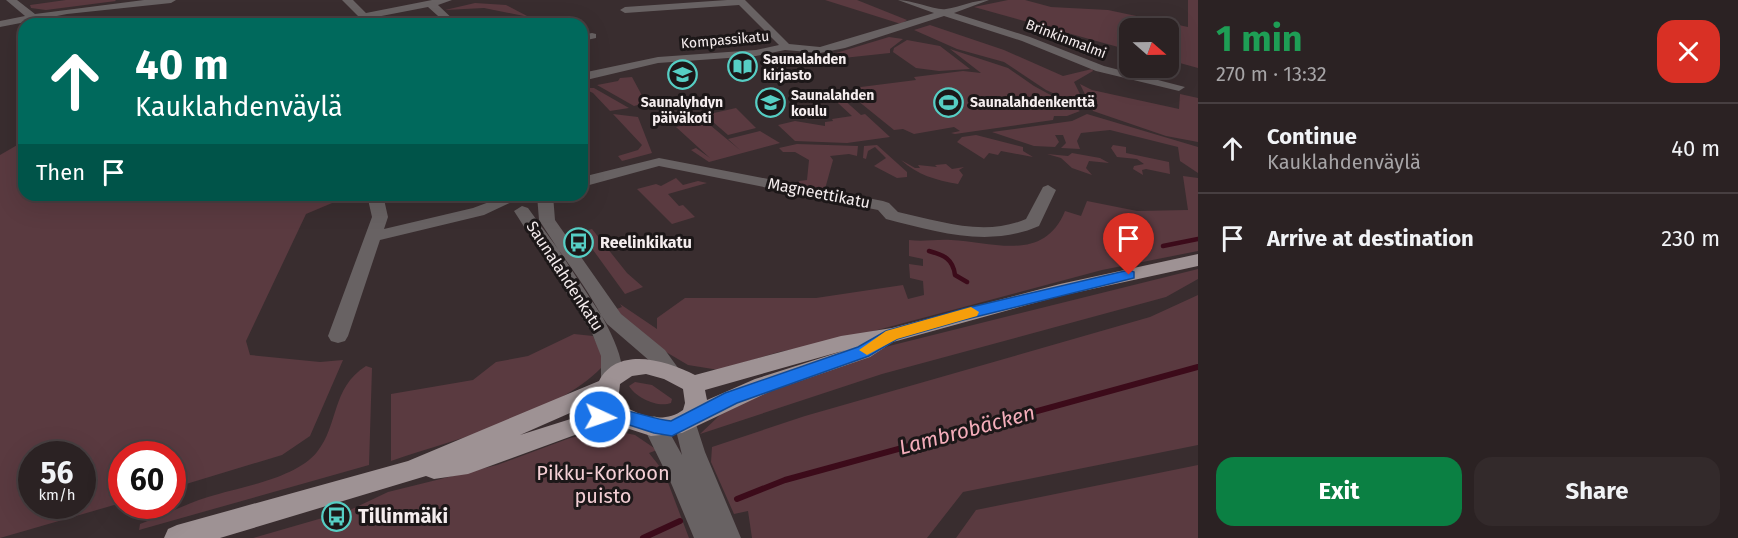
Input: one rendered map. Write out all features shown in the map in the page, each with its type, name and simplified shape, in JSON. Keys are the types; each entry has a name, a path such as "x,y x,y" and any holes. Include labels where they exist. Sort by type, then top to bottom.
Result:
{"main road":[{"path":"411,471 609,382 635,367 646,366 670,372 693,384 722,379 791,356 868,337 892,334 1060,290 1198,260"},
{"path":"609,382 606,402 620,415 654,426 672,428 763,385 863,352 892,334"},
{"path":"689,419 698,399 693,384"},
{"path":"177,538 411,471 468,463 582,423 620,415"}],"street":[{"path":"24,18 171,0"},
{"path":"346,0 366,18"},
{"path":"376,18 447,0"},
{"name":"Brinkinmalmi","path":"903,0 1026,39 1100,69 1179,87"},
{"path":"785,47 820,50 841,46 984,0"},
{"path":"625,10 739,1"},
{"name":"Kompassikatu","path":"588,75 658,60 756,53 785,47 782,41 739,1"},
{"path":"0,8 14,2 32,16"},
{"path":"431,4 446,18"},
{"path":"0,24 18,20"},
{"name":"Kompassikatu","path":"588,72 602,71"},
{"name":"Magneettikatu","path":"588,180 651,162 883,206 892,216 986,232 1014,230 1033,222 1048,190"},
{"name":"Magneettikatu","path":"588,188 671,165"},
{"path":"338,336 380,217 376,201"},
{"path":"373,237 478,212 513,201 537,209 544,201"},
{"name":"Saunalahdenkatu","path":"513,201 602,332 611,356 609,382"},
{"name":"Saunalahdenkatu","path":"545,201 551,226 614,319 658,356 670,372"},
{"path":"689,419 692,453 723,521 728,538"},
{"path":"654,426 682,479 707,538"}],"green space":[{"path":"66,0 116,1 46,10 31,8 30,5"},
{"path":"825,0 857,0 907,20 901,24"},
{"path":"1008,0 1025,0 1051,7 1108,10 1146,18 1119,18 1119,47 974,7"},
{"path":"1188,0 1198,0 1198,68 1179,63 1179,25 1188,27"},
{"path":"475,3 506,5 529,17 484,8 445,10"},
{"path":"930,25 1004,50 1063,76 1092,69 1093,71 1074,82 1084,102 1080,105 1046,90 1004,62 957,49 914,30"},
{"path":"889,37 903,39 890,49 890,53 843,58 836,53"},
{"path":"907,40 940,46 970,69 939,71 916,68 893,52 894,48"},
{"name":"Saunalahdenkenttä","path":"950,49 1008,68 1034,86 1080,111 1067,116 1054,116 1053,120 955,134 951,133 960,131 954,127 914,134 903,129 894,130 847,92 856,91 853,88 916,80 914,77 963,71 981,73"},
{"path":"632,77 646,103 634,106 597,85 618,81 620,78"},
{"path":"1080,84 1092,90 1179,109 1180,94 1198,98 1198,142 1166,136 1093,111"},
{"path":"588,88 594,88 629,108 610,111 588,91"},
{"path":"833,90 861,115 865,114 890,137 847,143 795,141 778,125 795,121 825,126 825,122 833,121 832,119 852,116 825,91"},
{"path":"736,108 756,128 728,135 705,115"},
{"path":"613,114 638,117 652,153 622,161 618,156 638,150 642,145"},
{"path":"1087,114 1198,147 1198,173 1180,161 1178,147 1110,130 1081,133 1077,141 1080,149 1061,148 1066,143 1063,135 1055,135 1059,142 1055,147 1034,146 992,132 1072,121"},
{"path":"704,120 740,150 728,139 760,131 780,143 709,162 691,150 696,148 710,158 676,127"},
{"path":"976,135 1023,147 1023,151 1033,157 1001,151 998,155 989,153 984,159 957,142 962,137"},
{"path":"797,144 858,146 857,156 849,154 830,156 833,160 825,189 798,184 799,181 807,180 809,160 795,152 783,152 779,148"},
{"path":"18,145 18,201 337,201 306,214 246,341 250,355 320,362 343,360 310,436 282,455 186,484 186,441 108,441 108,507 96,510 96,441 18,441 18,519 66,519 0,538 0,155"},
{"path":"877,145 907,172 907,177 897,178 874,166 886,158 875,147 868,151 866,159 863,158 864,146"},
{"path":"1113,145 1126,147 1126,153 1169,162 1170,174 1146,169 1142,170 1143,175 1133,169 1134,166 1144,164 1137,159 1117,157 1111,148"},
{"path":"1072,153 1100,158 1109,163 1089,161 1086,168 1092,175 1072,168 1061,158 1047,154 1068,156"},
{"path":"901,160 915,168 920,168 918,165 937,167 935,165 946,164 952,169 964,167 959,170 963,175 958,184 942,181 920,173"},
{"path":"1183,176 1198,178 1198,251 1102,270 840,340 779,352 719,370 688,365 644,339 614,310 622,307 620,304 657,329 657,318 685,298 816,298 903,285 908,299 924,295 923,281 910,278 909,264 923,266 923,259 909,256 909,240 951,240 1016,246 1031,244 1044,238 1056,227 1065,211 1081,216 1087,201 1137,211 1188,210"},
{"path":"676,178 683,185 698,181 707,183 668,194 679,206 683,205 695,217 672,224 637,189 656,184 661,186"},
{"path":"592,229 627,273 643,287 625,294 580,232"},
{"path":"1198,269 1198,279 1166,297 882,374 700,434 720,415 753,398 889,346"},
{"path":"1198,295 1198,445 963,492 927,538 752,538 748,511 734,514 711,462 712,447 805,416 1150,317"},
{"path":"574,334 593,336 602,354 601,368 581,385 531,413 473,435 391,461 391,394 473,380 496,362 528,356"},
{"path":"366,366 372,368 369,465 186,517 186,505 266,481 295,469 307,461 324,441 341,396 355,375"},
{"path":"635,382 652,385 672,399 671,403 654,403 642,398 629,386"},
{"name":"Pikku-Korkoon puisto","path":"611,430 635,435 657,450 649,453 664,472 689,538 253,538 350,510 388,492 497,465 570,438"},
{"path":"1198,465 1198,538 956,538 976,510"},
{"path":"152,519 178,519 139,530 140,524"}],"waterway":[{"path":"1163,246 1198,239"},
{"path":"929,251 947,258 955,275 967,282"},
{"name":"Lambrobäcken","path":"737,499 785,480 1198,367"},
{"name":"Lambrobäcken","path":"643,538 680,521"}],"slow traffic":[{"path":"867,350 892,334 971,312"}],"place":[{"name":"Saunalahden kirjasto","path":"742,67"},
{"name":"Saunalyhdyn päiväkoti","path":"682,75"},
{"name":"Saunalahdenkenttä","path":"949,102"},
{"name":"Saunalahden koulu","path":"770,103"},
{"name":"Reelinkikatu","path":"579,242"},
{"name":"Tillinmäki","path":"337,516"}],"route":[{"path":"600,417 620,415 636,422 672,428 692,416 763,385 863,352 892,334 963,314 1129,275"}]}
